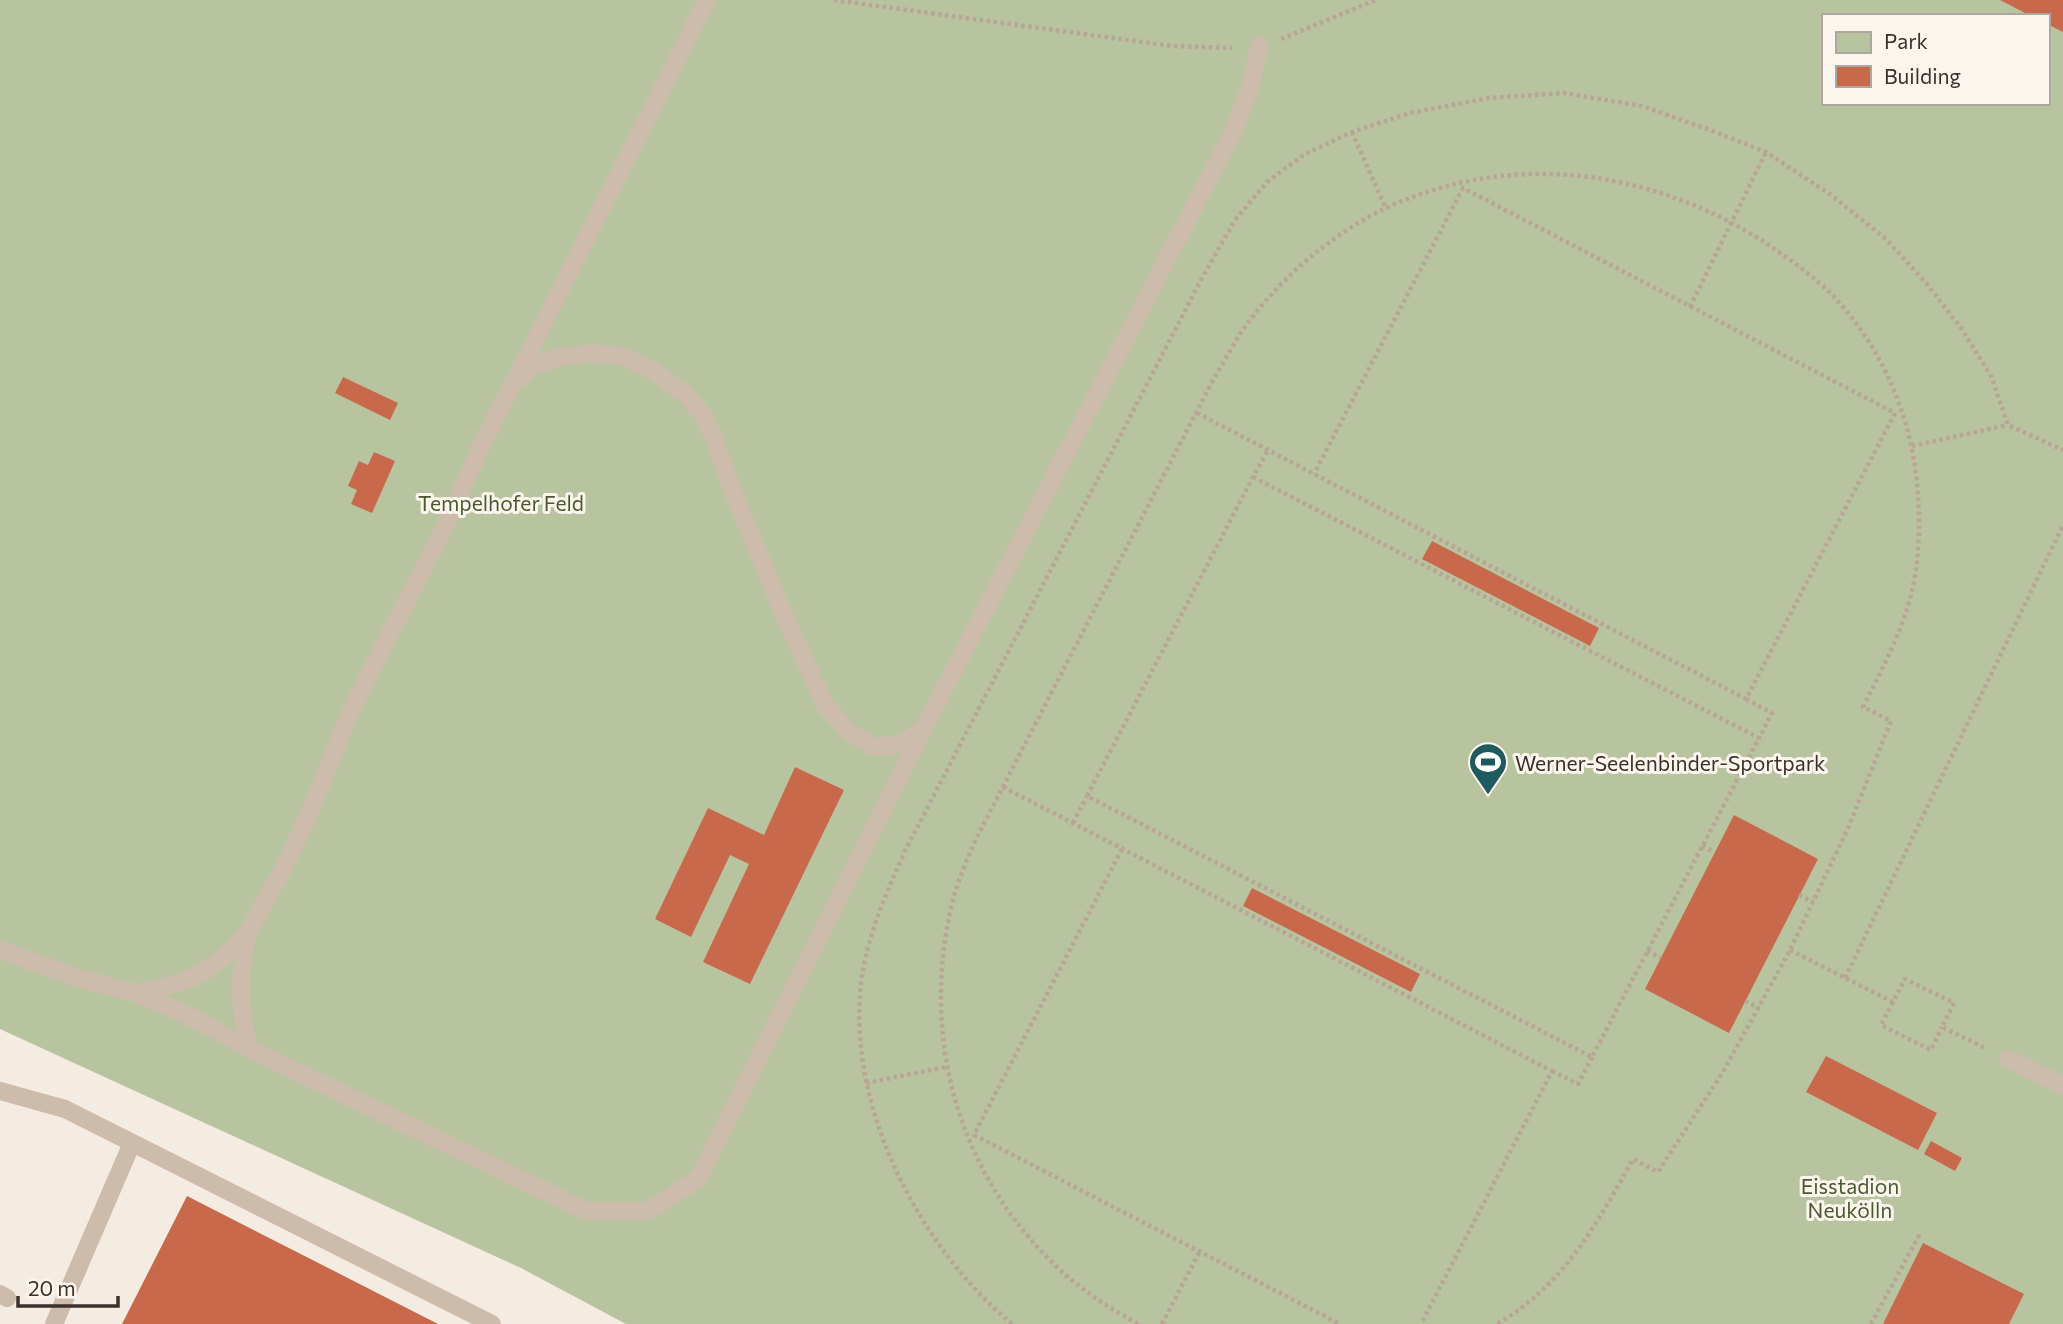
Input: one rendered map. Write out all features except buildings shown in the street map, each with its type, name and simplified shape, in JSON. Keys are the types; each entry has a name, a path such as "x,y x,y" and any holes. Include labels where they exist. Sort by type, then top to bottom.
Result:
{"lane":[{"path":"136,993 163,989 209,969 231,952 247,934 287,862 350,713 439,539 481,447 707,0"},
{"path":"0,950 81,979 136,993 198,1020 250,1049 586,1211 648,1211 698,1179 924,728 1236,126 1251,84 1259,46"},
{"path":"513,386 535,365 559,357 593,353 622,356 653,371 685,394 702,414 713,436 734,494 825,705 848,731 873,747 904,744 924,728"},
{"path":"247,934 241,998 250,1049"},
{"path":"2008,1059 2063,1086"},
{"path":"1,1093 65,1109 492,1324"},
{"path":"54,1324 132,1143"}],"path":[{"path":"834,0 1172,46 1221,49 1259,46 1296,34 1376,0"},
{"path":"1012,1324 988,1304 936,1241 904,1187 882,1133 866,1083 859,1032 862,976 875,920 905,851 1202,278 1235,220 1267,182 1305,154 1352,132 1410,113 1489,98 1564,93 1642,106 1766,152 1831,195 1886,239 1926,283 1961,328 1991,376 2008,425"},
{"path":"1352,132 1386,209"},
{"path":"1690,307 1766,152"},
{"path":"1138,1324 1110,1308 1068,1276 1034,1243 1006,1206 984,1170 972,1136 960,1116 946,1067 940,988 951,906 962,870 1213,380 1250,320 1277,289 1313,256 1386,209 1428,192 1505,175 1552,174 1596,177 1643,186 1687,202 1731,222 1788,258 1838,301 1863,333 1892,384 1902,410 1912,446 1919,507 1919,545 1914,582 1902,625 1863,708 1891,721 1849,826 1759,1008 1723,1072 1658,1172 1633,1159 1604,1212 1564,1270 1535,1298 1497,1324"},
{"path":"1463,185 1895,413"},
{"path":"1314,474 1463,185"},
{"path":"1746,699 1895,413 1902,410"},
{"path":"1003,787 1578,1084 1772,713 1197,413"},
{"path":"1912,446 2008,425 2063,450"},
{"path":"1073,823 1268,450"},
{"path":"1253,477 1759,738"},
{"path":"1845,978 2063,525"},
{"path":"1087,796 1592,1057"},
{"path":"1702,846 1715,852"},
{"path":"972,1136 1122,849"},
{"path":"1799,895 1813,902"},
{"path":"1790,950 1893,1002"},
{"path":"1647,951 1661,958"},
{"path":"1905,979 1954,1003 1942,1027 1931,1050 1881,1025 1905,979"},
{"path":"1745,1001 1759,1008"},
{"path":"1942,1027 2008,1059"},
{"path":"866,1083 946,1067"},
{"path":"1421,1324 1552,1071"},
{"path":"972,1136 1340,1324"},
{"path":"1871,1324 1921,1232"},
{"path":"1162,1324 1200,1251"}],"green space":[{"path":"0,0 2063,0 2063,1324 626,1324 521,1268 0,1029"}],"place":[{"name":"Werner-Seelenbinder-Sportpark","path":"1488,796"}],"park label":[{"name":"Tempelhofer Feld","path":"501,502"},
{"name":"Eisstadion Neukölln","path":"1850,1197"}]}
